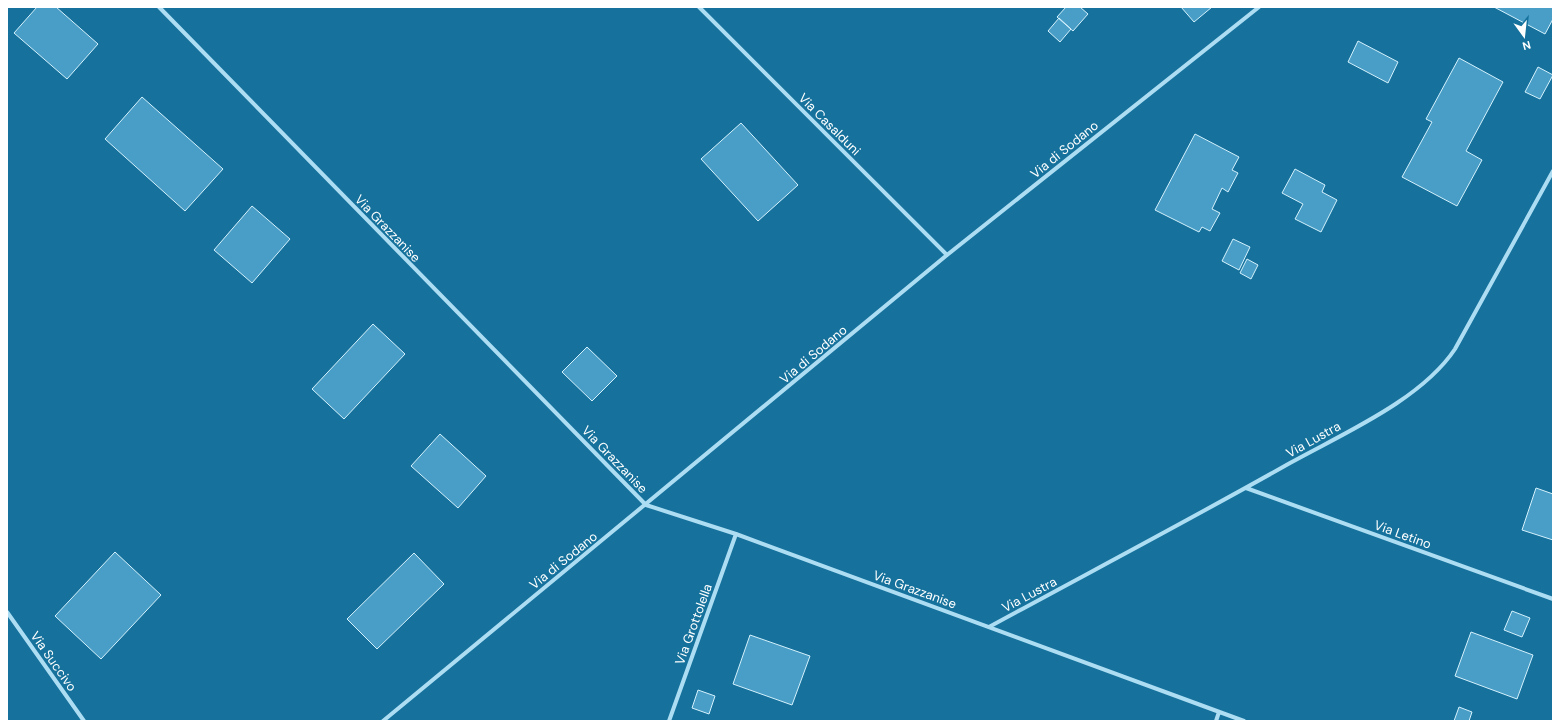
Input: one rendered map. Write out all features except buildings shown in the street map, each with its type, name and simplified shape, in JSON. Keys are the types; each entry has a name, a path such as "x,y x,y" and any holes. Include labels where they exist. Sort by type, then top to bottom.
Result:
{"street":[{"name":"Via Grazzanise","path":"159,7 646,505 736,534 1244,721"},
{"name":"Via Casalduni","path":"699,7 947,255"},
{"name":"Via di Sodano","path":"383,721 947,255 1259,7"},
{"name":"Via Lustra","path":"989,627 1246,488 1379,413 1426,382 1442,367 1455,349 1473,319 1553,171"},
{"name":"Via Letino","path":"1246,488 1553,599"},
{"name":"Via Grottolella","path":"669,721 736,534"},
{"name":"Via Succivo","path":"7,612 84,721"},
{"path":"1216,721 1219,712"}]}
